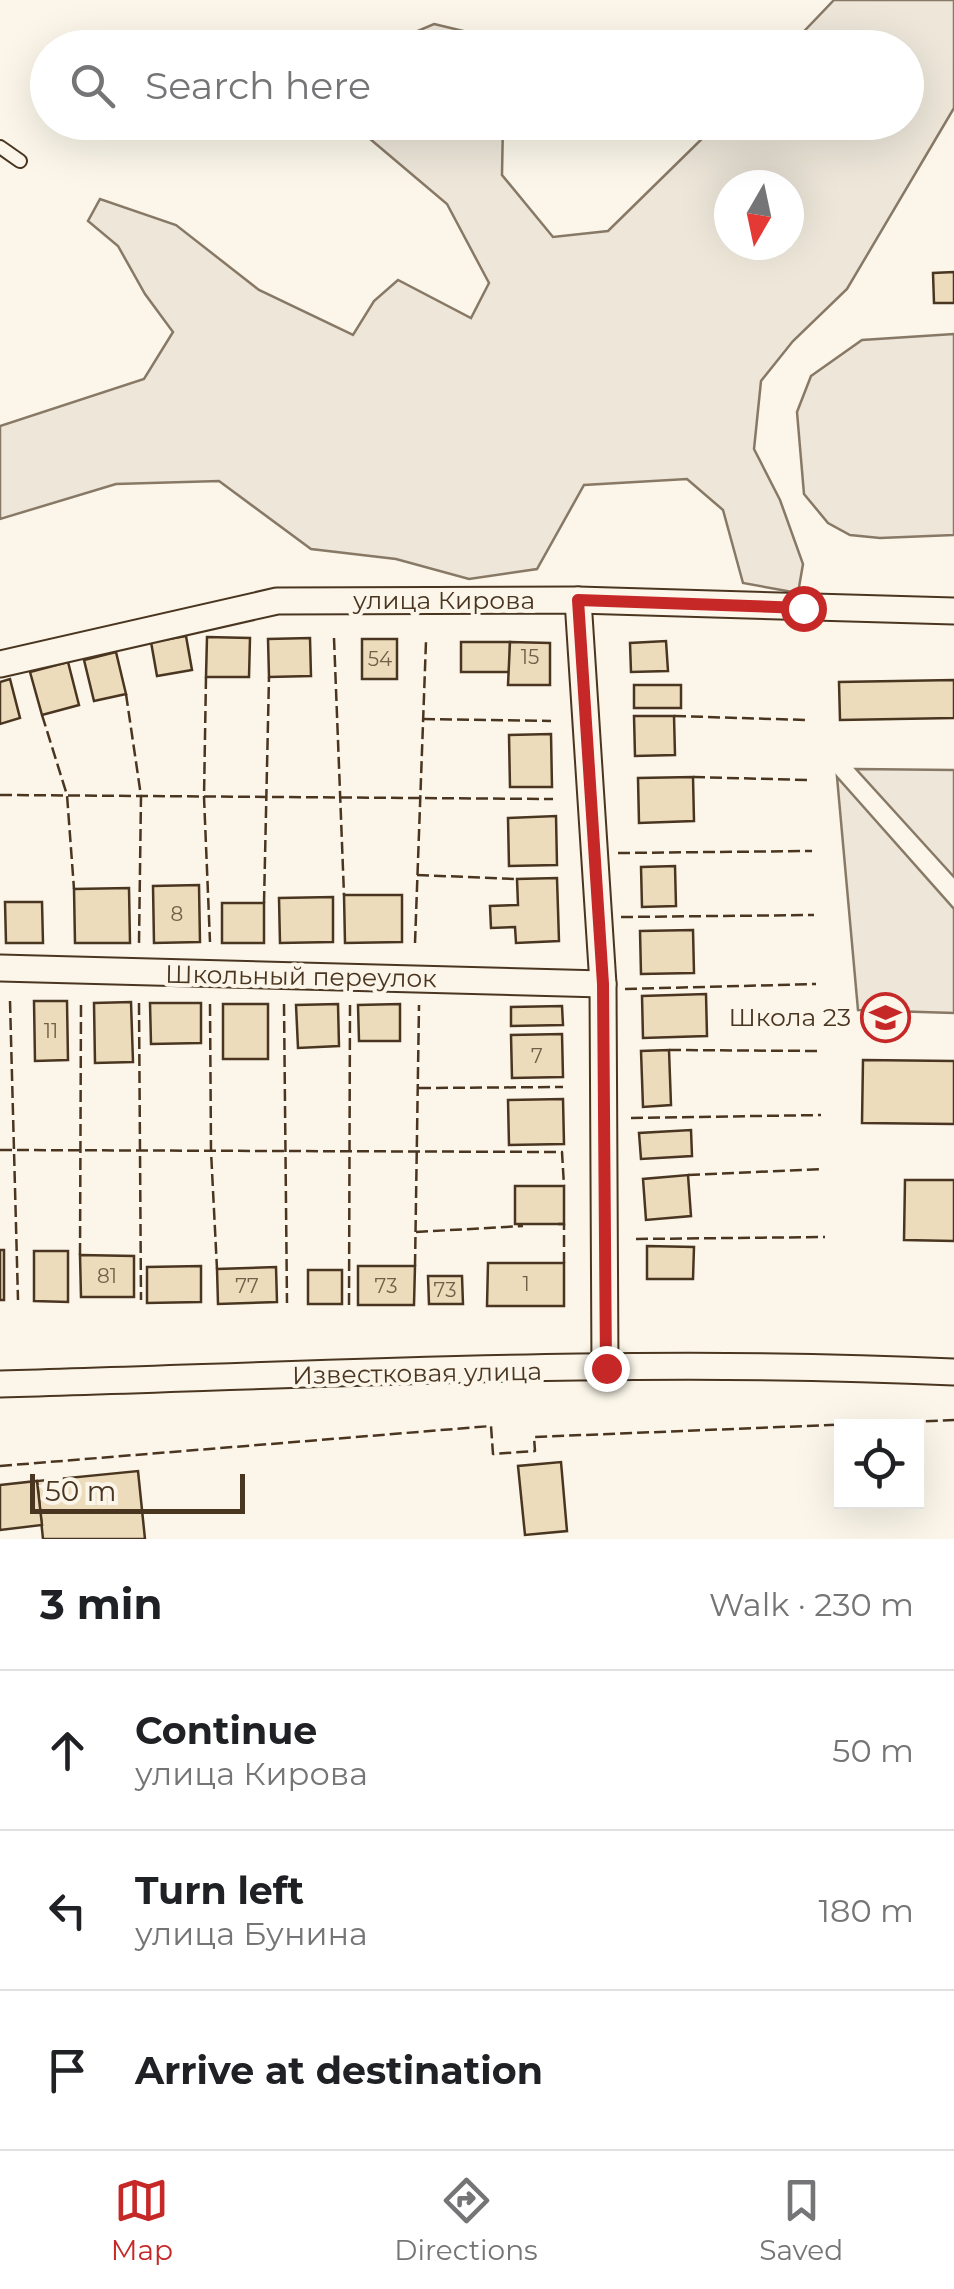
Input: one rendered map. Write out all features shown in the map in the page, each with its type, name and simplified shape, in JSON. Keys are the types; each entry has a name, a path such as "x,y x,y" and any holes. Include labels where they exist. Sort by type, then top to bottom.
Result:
{"street":[{"name":"улица Кирова","path":"0,664 277,601 578,600 954,611"},
{"path":"578,600 603,984 606,1368"},
{"name":"Школьный переулок","path":"0,968 603,984"},
{"name":"Известковая улица","path":"0,1384 606,1368 830,1366 954,1372"}],"lane":[{"path":"0,147 20,162"}],"shaded area":[{"path":"834,0 954,0 954,108 847,289 793,341 761,381 754,449 780,500 803,564 798,593 743,583 723,510 687,479 584,485 537,569 469,579 396,559 311,549 219,481 116,484 0,519 0,426 144,379 173,332 145,294 118,246 88,221 100,199 176,225 259,290 353,335 374,301 398,280 471,318 489,283 447,204 371,140 503,140 502,175 553,237 608,231 701,140 924,140 924,30 805,30"},
{"path":"434,24 459,30 420,30"},
{"path":"954,334 954,535 880,538 850,535 828,523 804,494 797,412 811,376 862,340"},
{"path":"856,769 954,770 954,877"},
{"path":"837,777 954,909 954,1013 858,1010"}],"building":[{"path":"954,272 954,303 934,303 933,273"},
{"path":"186,636 192,670 157,676 151,642"},
{"path":"207,637 250,638 249,677 206,677"},
{"path":"310,638 311,676 269,677 268,639"},
{"path":"362,639 397,639 397,679 362,679"},
{"path":"666,641 668,671 631,672 630,643"},
{"path":"461,642 510,642 510,672 461,672"},
{"path":"510,642 550,643 550,685 508,685"},
{"path":"116,652 126,694 94,701 84,660"},
{"path":"68,662 79,705 42,715 30,672"},
{"path":"10,679 20,718 0,724 0,682"},
{"path":"954,680 954,718 840,720 839,682"},
{"path":"634,685 681,685 681,708 634,708"},
{"path":"634,716 674,716 675,755 635,756"},
{"path":"551,734 552,787 510,787 509,735"},
{"path":"693,777 694,821 639,823 638,778"},
{"path":"556,816 557,865 509,866 508,818"},
{"path":"675,866 676,906 642,907 641,867"},
{"path":"557,878 559,941 516,943 515,927 491,928 490,906 518,905 517,879"},
{"path":"199,885 200,942 154,943 153,886"},
{"path":"129,888 130,943 75,943 74,889"},
{"path":"344,895 402,895 402,942 345,943"},
{"path":"333,897 333,942 280,943 279,898"},
{"path":"5,902 42,902 43,943 6,943"},
{"path":"222,903 264,903 264,943 222,943"},
{"path":"693,930 694,973 641,974 640,931"},
{"path":"706,994 707,1036 643,1038 642,996"},
{"path":"34,1001 67,1001 68,1060 35,1061"},
{"path":"131,1002 133,1062 95,1063 94,1003"},
{"path":"150,1003 201,1003 201,1043 151,1044"},
{"path":"223,1004 268,1004 268,1059 223,1059"},
{"path":"338,1004 339,1046 298,1048 296,1005"},
{"path":"400,1004 400,1041 359,1041 358,1005"},
{"path":"562,1006 563,1025 511,1026 511,1007"},
{"path":"562,1034 563,1077 512,1078 511,1035"},
{"path":"669,1050 671,1105 643,1107 641,1051"},
{"path":"863,1060 954,1061 954,1124 862,1123"},
{"path":"563,1099 564,1144 509,1145 508,1100"},
{"path":"691,1130 692,1156 641,1159 639,1133"},
{"path":"688,1175 691,1216 646,1220 643,1179"},
{"path":"905,1180 954,1180 954,1241 904,1240"},
{"path":"515,1186 564,1186 564,1224 515,1224"},
{"path":"647,1246 694,1247 693,1279 647,1279"},
{"path":"0,1250 4,1250 4,1300 0,1300"},
{"path":"34,1251 68,1251 68,1302 34,1301"},
{"path":"80,1255 134,1256 134,1297 81,1297"},
{"path":"488,1263 564,1263 564,1306 487,1306"},
{"path":"201,1266 201,1302 147,1303 147,1267"},
{"path":"358,1266 415,1266 414,1305 358,1305"},
{"path":"276,1267 277,1302 218,1304 217,1269"},
{"path":"308,1270 342,1270 342,1304 308,1304"},
{"path":"428,1276 462,1276 463,1304 429,1304"},
{"path":"561,1462 567,1531 525,1535 518,1466"},
{"path":"138,1471 145,1539 43,1539 37,1481"},
{"path":"37,1481 42,1525 0,1530 0,1485"}],"fence":[{"path":"334,638 344,895"},
{"path":"415,943 426,641"},
{"path":"206,677 204,797 210,942"},
{"path":"264,903 269,677"},
{"path":"126,694 141,796 139,943"},
{"path":"42,715 67,795 74,889"},
{"path":"674,716 807,720"},
{"path":"423,719 551,721"},
{"path":"693,777 809,780"},
{"path":"0,795 553,799"},
{"path":"618,853 812,851"},
{"path":"417,875 517,879"},
{"path":"621,917 814,915"},
{"path":"625,989 816,984"},
{"path":"10,1001 18,1300"},
{"path":"80,1255 81,1002"},
{"path":"139,1003 141,1300"},
{"path":"210,1004 217,1269"},
{"path":"284,1004 287,1303"},
{"path":"349,1305 350,1005"},
{"path":"415,1266 419,1005"},
{"path":"669,1050 819,1051"},
{"path":"419,1088 563,1087"},
{"path":"631,1118 821,1115"},
{"path":"0,1150 562,1152 564,1186"},
{"path":"688,1175 823,1169"},
{"path":"558,1224 564,1224 564,1263"},
{"path":"416,1232 523,1226"},
{"path":"636,1239 825,1237"},
{"path":"0,1466 491,1426 493,1454 535,1451 534,1437 954,1420"}],"place":[{"name":"Школа 23","path":"886,1017"}],"route":[{"path":"606,1368 603,984 578,600 803,608"}]}
